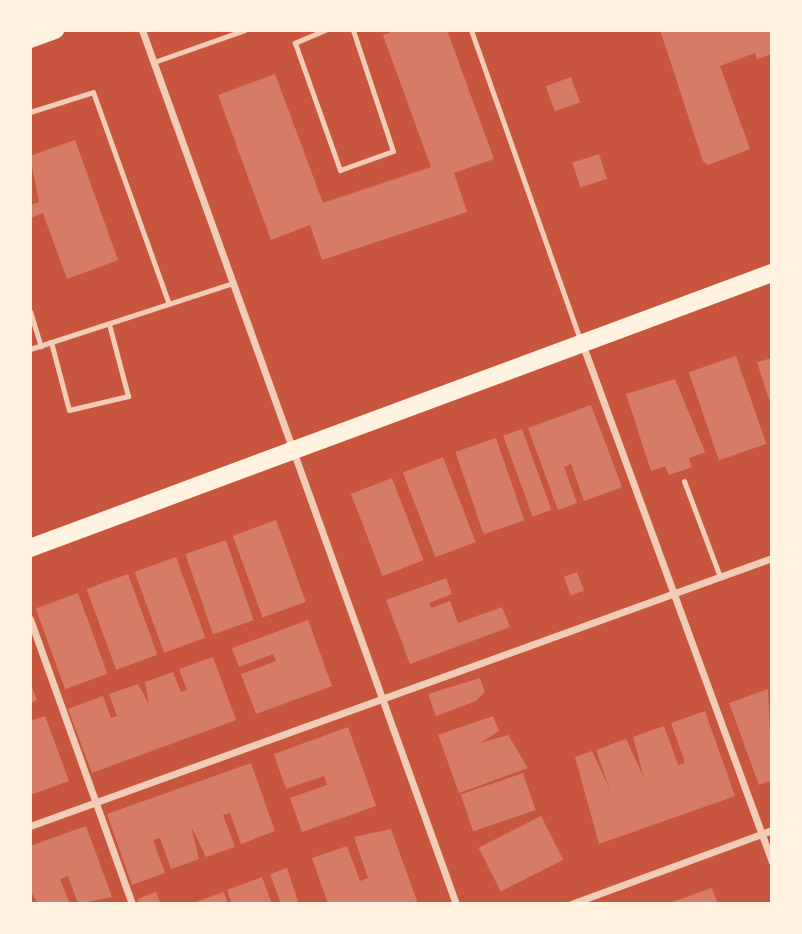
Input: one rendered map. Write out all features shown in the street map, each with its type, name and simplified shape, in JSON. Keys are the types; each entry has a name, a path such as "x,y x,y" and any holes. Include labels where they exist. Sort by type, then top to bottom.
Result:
{"main road":[{"path":"30,39 55,30"},
{"path":"30,548 292,446 580,339 772,273"}],"street":[{"path":"142,30 456,904"},
{"path":"580,339 772,862"},
{"path":"30,826 772,558"},
{"path":"30,619 132,904"},
{"path":"571,904 772,830"}],"lane":[{"path":"154,62 245,30"},
{"path":"323,30 295,43 340,170 393,151 353,30"},
{"path":"471,30 580,339"},
{"path":"30,113 93,92 169,304"},
{"path":"30,349 233,283"},
{"path":"30,311 41,346"},
{"path":"51,342 69,410 128,396 109,324"},
{"path":"684,481 720,577"}],"building":[{"path":"397,30 447,30 494,159 454,173 467,212 322,260 310,225 271,240 218,95 275,74 323,203 431,167 383,35"},
{"path":"660,30 772,30 772,54 757,59 755,53 720,66 750,149 708,165 703,161"},
{"path":"571,77 580,102 555,112 546,86"},
{"path":"75,140 118,260 67,279 43,213 30,218 30,205 39,202 30,156"},
{"path":"599,154 607,179 580,187 572,163"},
{"path":"736,356 766,444 719,460 689,372"},
{"path":"772,358 772,409 757,362"},
{"path":"675,379 705,452 689,458 692,467 669,475 665,466 651,471 626,394"},
{"path":"591,405 622,487 584,501 571,464 564,467 577,503 558,510 528,428"},
{"path":"522,429 551,510 533,517 503,436"},
{"path":"496,438 524,520 484,534 455,452"},
{"path":"443,457 476,542 435,557 403,472"},
{"path":"392,478 424,560 382,576 351,494"},
{"path":"276,520 306,602 263,617 233,536"},
{"path":"226,540 254,620 213,634 185,554"},
{"path":"176,557 205,638 164,653 135,572"},
{"path":"577,572 584,591 571,596 564,577"},
{"path":"128,574 157,655 116,670 87,589"},
{"path":"446,578 452,594 429,603 431,608 450,601 458,623 502,607 510,627 410,664 386,600"},
{"path":"78,593 107,674 65,689 36,608"},
{"path":"308,620 332,686 256,714 241,674 276,661 273,654 239,667 232,648"},
{"path":"213,657 236,720 92,773 68,709 103,696 111,718 117,716 109,694 138,684 149,704 145,682 173,672 181,692 187,690 179,669"},
{"path":"480,678 485,692 476,701 436,716 428,694"},
{"path":"30,682 37,700 30,703"},
{"path":"768,689 772,780 759,785 729,703"},
{"path":"705,711 735,796 599,844 575,757 592,751 610,790 596,750 626,739 644,778 633,737 664,726 678,765 685,763 671,723"},
{"path":"45,716 69,781 30,795 30,721"},
{"path":"493,716 499,731 480,743 508,735 528,768 459,793 438,735"},
{"path":"348,727 376,806 302,832 290,798 327,785 324,776 286,789 274,754"},
{"path":"251,763 275,831 241,844 230,813 223,815 235,847 206,857 191,826 199,859 171,869 160,838 153,840 165,873 132,885 107,814"},
{"path":"523,773 536,810 473,831 461,794"},
{"path":"541,816 563,860 501,891 479,848"},
{"path":"86,826 112,897 78,904 68,876 60,879 70,904 38,904 30,890 30,846"},
{"path":"391,829 418,904 328,904 312,858 347,846 360,881 368,878 354,837"},
{"path":"287,868 299,904 281,904 270,874"},
{"path":"262,877 272,904 232,904 227,890"},
{"path":"712,888 718,904 672,902"},
{"path":"156,892 161,904 140,904 137,899"},
{"path":"224,892 228,904 190,904"}]}
